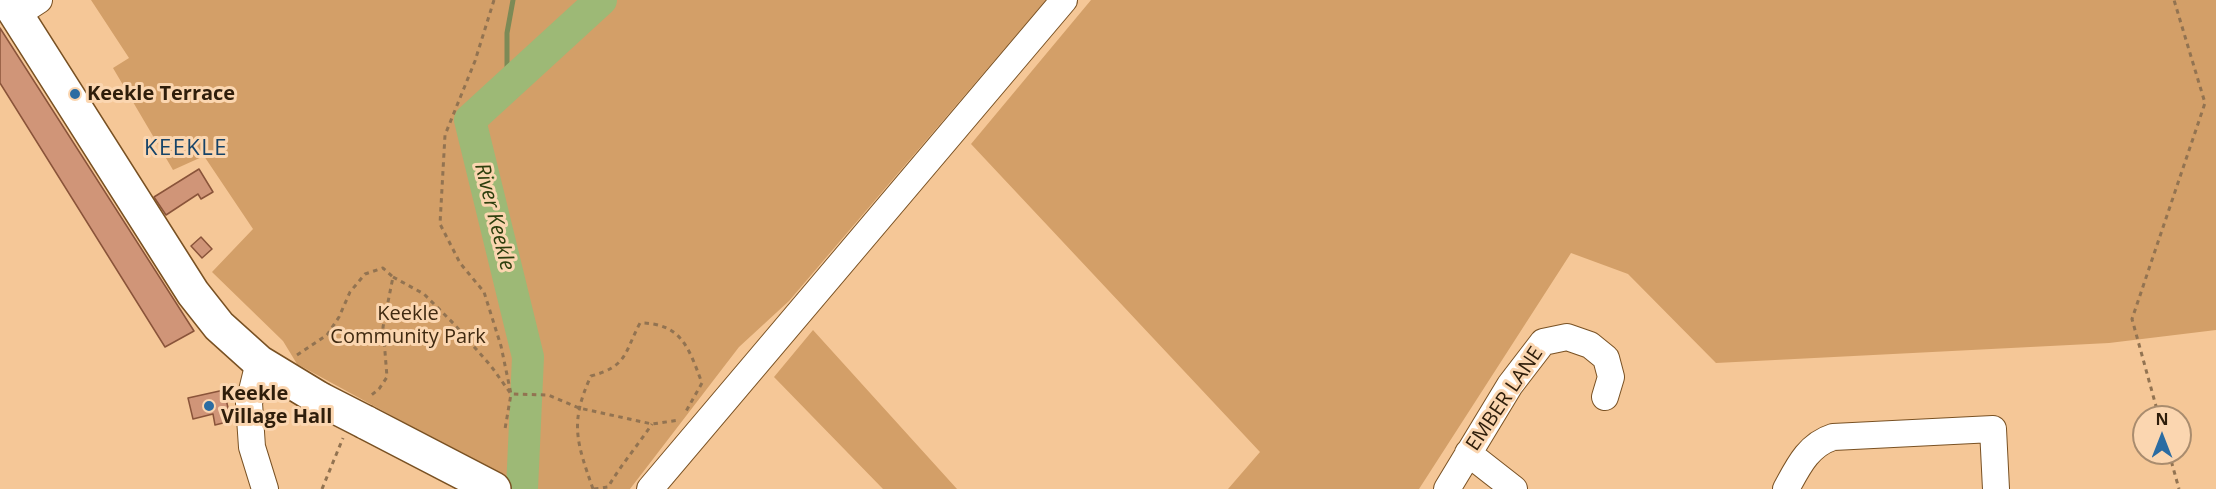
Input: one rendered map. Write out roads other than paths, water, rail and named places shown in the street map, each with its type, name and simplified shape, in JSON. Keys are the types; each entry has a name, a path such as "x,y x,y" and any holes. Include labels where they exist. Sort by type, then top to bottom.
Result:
{"main road":[{"path":"21,5 193,293 219,326 269,368 320,399 494,489"}],"street":[{"path":"651,489 1064,0"},
{"name":"EMBER LANE","path":"1446,489 1510,384 1543,342 1567,338 1590,345 1606,358 1611,377 1605,397"},
{"path":"266,489 252,447 249,403 269,368"},
{"path":"1786,489 1800,463 1811,450 1821,442 1833,437 1993,429 1996,489"},
{"path":"1468,453 1514,489"}],"waterway":[{"path":"507,86 507,33 513,0"},
{"name":"River Keekle","path":"522,489 528,357 470,120 601,0"}],"place":[{"name":"Keekle Terrace","path":"75,94"},
{"name":"Keekle Village Hall","path":"209,406"}],"district":[{"name":"KEEKLE","path":"186,149"}],"park label":[{"name":"Keekle Community Park","path":"408,326"}]}
